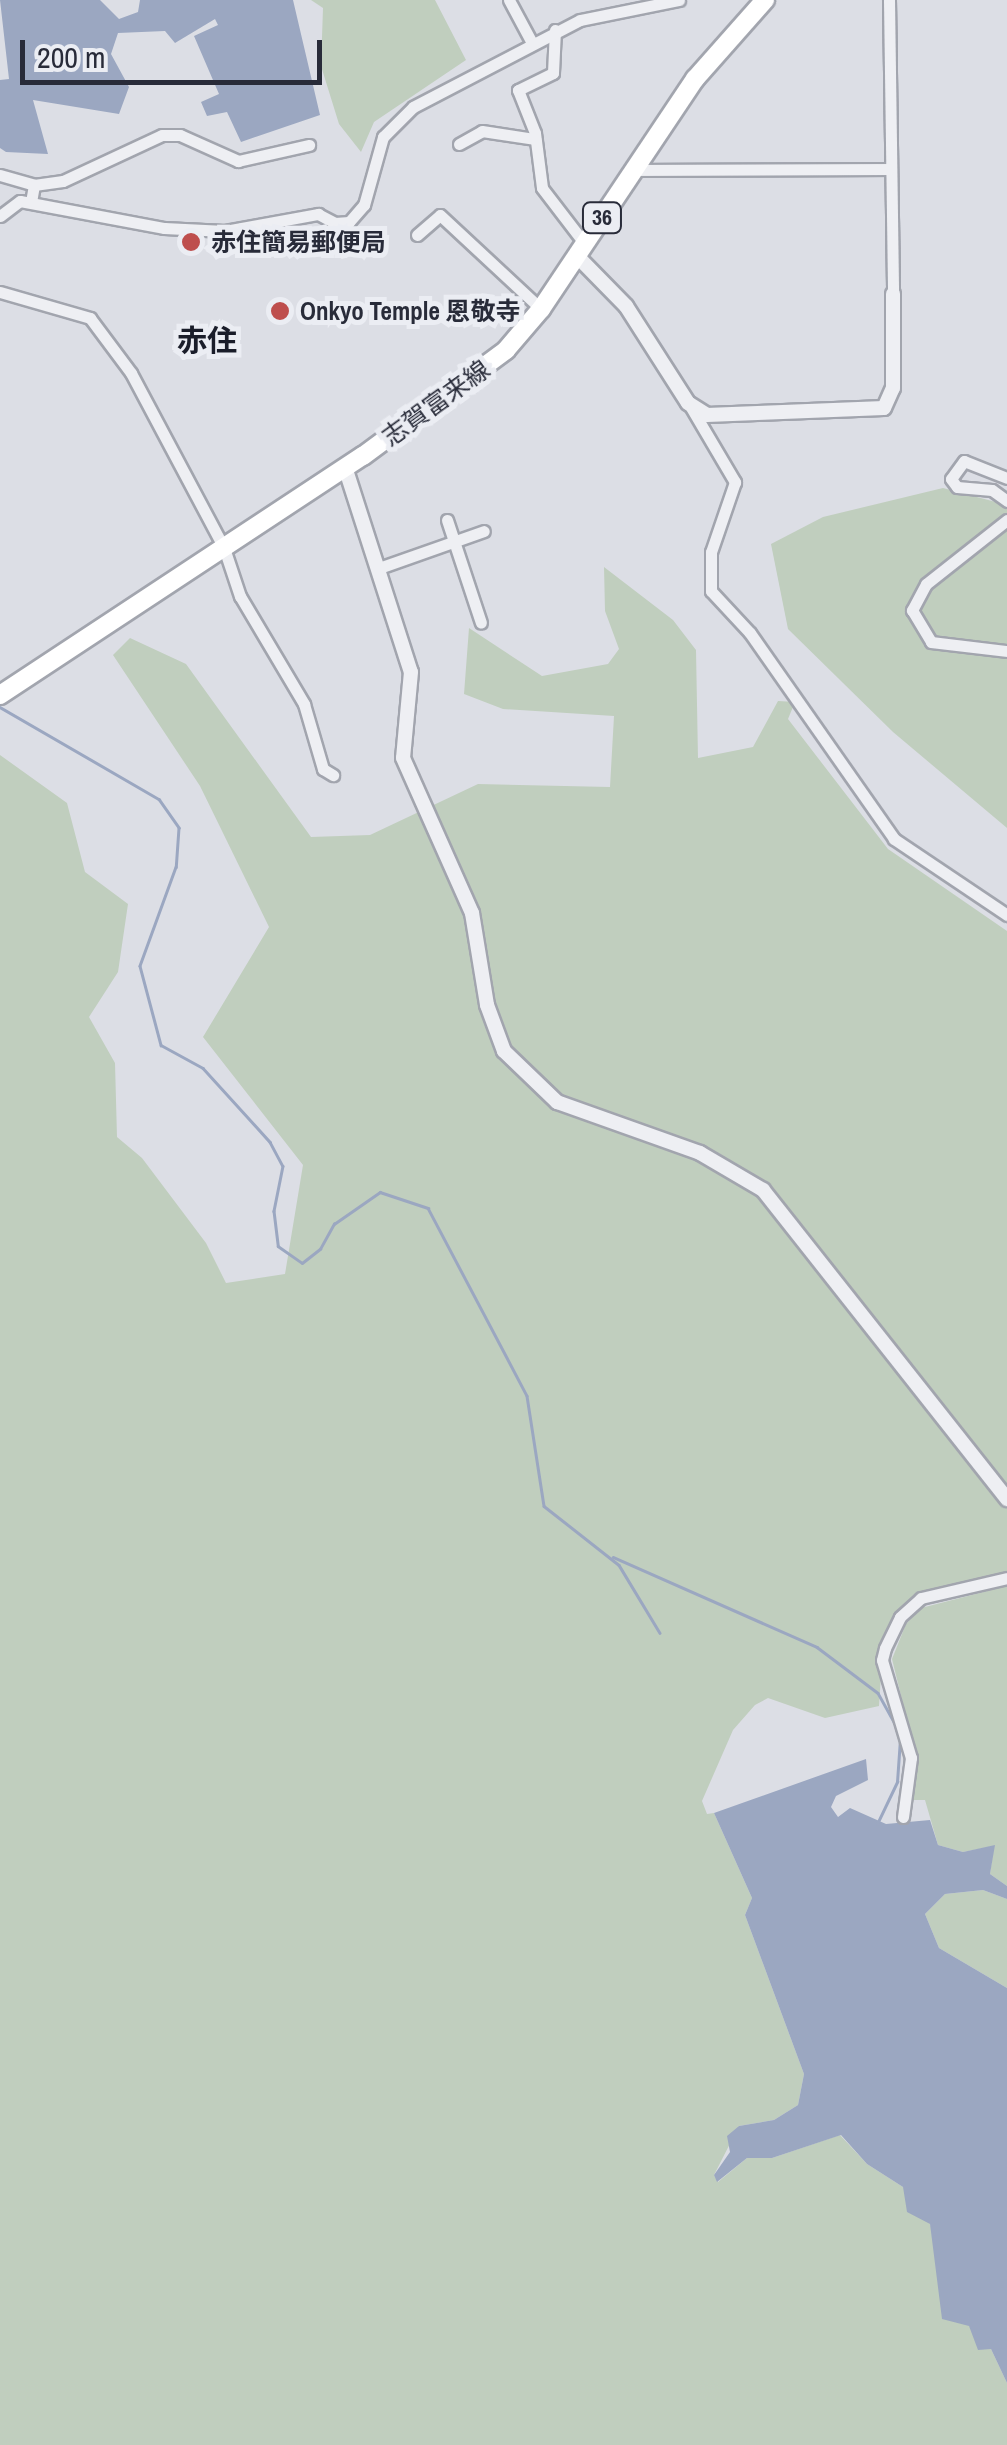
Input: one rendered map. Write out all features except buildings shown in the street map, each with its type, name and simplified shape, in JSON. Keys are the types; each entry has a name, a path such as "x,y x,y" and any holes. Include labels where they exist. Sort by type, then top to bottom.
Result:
{"main road":[{"name":"志賀富来線","path":"0,695 363,456 477,376 541,309 695,78 765,0"}],"street":[{"path":"508,0 531,41"},
{"path":"0,216 12,203 31,202 164,228 225,232 318,214 335,224 349,222 364,205 376,151 393,122 555,30 678,0"},
{"path":"688,403 713,415 878,411 893,388 889,0"},
{"path":"555,30 558,65 518,90 536,139 542,188 581,250 626,306 736,482 711,552 711,591 750,634 894,839 1007,915"},
{"path":"459,144 482,132 536,139"},
{"path":"0,175 34,186 63,180 162,135 180,135 238,161 309,144"},
{"path":"633,170 888,169"},
{"path":"31,202 34,186"},
{"path":"417,236 440,215 541,309"},
{"path":"0,292 90,318 164,428 224,548 240,596 304,704 323,770 333,774"},
{"path":"1007,478 964,461 951,479 958,487 992,490 1007,500"},
{"path":"345,467 410,672 402,758 472,913 487,1005 504,1051 557,1102 700,1153 763,1190 1007,1499"},
{"path":"447,520 481,622"},
{"path":"1007,520 926,584 912,610 931,642 1007,652"},
{"path":"379,568 484,532"},
{"path":"903,1817 911,1758 882,1660 884,1648 900,1618 921,1598 1007,1578"}],"green space":[{"path":"311,0 435,0 466,60 374,122 361,152 339,124 321,66 323,8"},
{"path":"943,488 1007,505 1007,828 893,732 788,629 771,544 823,517"},
{"path":"604,567 673,620 696,650 698,758 753,747 778,701 795,702 788,719 888,849 1007,931 1007,1574 906,1602 883,1645 879,1706 825,1718 768,1698 755,1705 733,1730 702,1801 707,1814 714,1813 752,1898 745,1915 804,2074 798,2105 774,2120 739,2126 714,2175 718,2182 747,2158 772,2158 840,2135 867,2164 903,2187 930,2224 969,2326 991,2349 1007,2383 1007,2445 0,2445 0,755 67,803 85,872 128,904 118,972 89,1017 115,1063 117,1137 142,1158 206,1243 226,1283 285,1274 303,1165 203,1037 269,927 200,786 113,655 130,638 186,664 311,837 370,835 478,784 610,787 614,716 503,709 464,694 469,628 542,676 608,664 619,649 605,611"},
{"path":"1007,1586 1007,1886 990,1874 994,1846 963,1852 938,1845 925,1800 912,1800 917,1761 892,1659 906,1624 921,1608"},
{"path":"983,1890 1007,1899 1007,1988 939,1948 925,1914 945,1894"}],"water":[{"path":"0,0 100,0 119,19 138,12 140,0 293,0 320,115 241,142 227,112 207,116 201,102 219,94 194,36 218,25 215,19 175,43 165,31 118,33 111,54 129,87 119,114 33,100 48,154 6,152 0,148 0,80 9,79"},
{"path":"866,1759 868,1780 836,1796 831,1807 838,1817 850,1808 886,1824 930,1820 938,1845 963,1852 995,1845 990,1874 1007,1886 1007,1899 983,1890 945,1894 925,1914 939,1948 1007,1988 1007,2383 991,2349 978,2350 969,2326 942,2319 930,2224 907,2212 903,2187 867,2164 841,2135 772,2158 747,2158 717,2182 714,2175 730,2152 727,2136 739,2126 774,2120 798,2105 804,2074 745,1915 752,1898 714,1813"}],"waterway":[{"path":"0,707 159,799 179,828 176,867 140,966 161,1045 203,1068 270,1142 283,1166 274,1211 278,1246 302,1263 320,1249 334,1224 380,1192 428,1208 527,1396 544,1506 619,1565 660,1633"},
{"path":"613,1557 817,1647 878,1693 896,1726"},
{"path":"877,1824 897,1782 900,1743"}],"place":[{"name":"赤住簡易郵便局","path":"191,242"},
{"name":"Onkyo Temple 恩敬寺","path":"280,311"}],"district":[{"name":"赤住","path":"207,340"}]}
